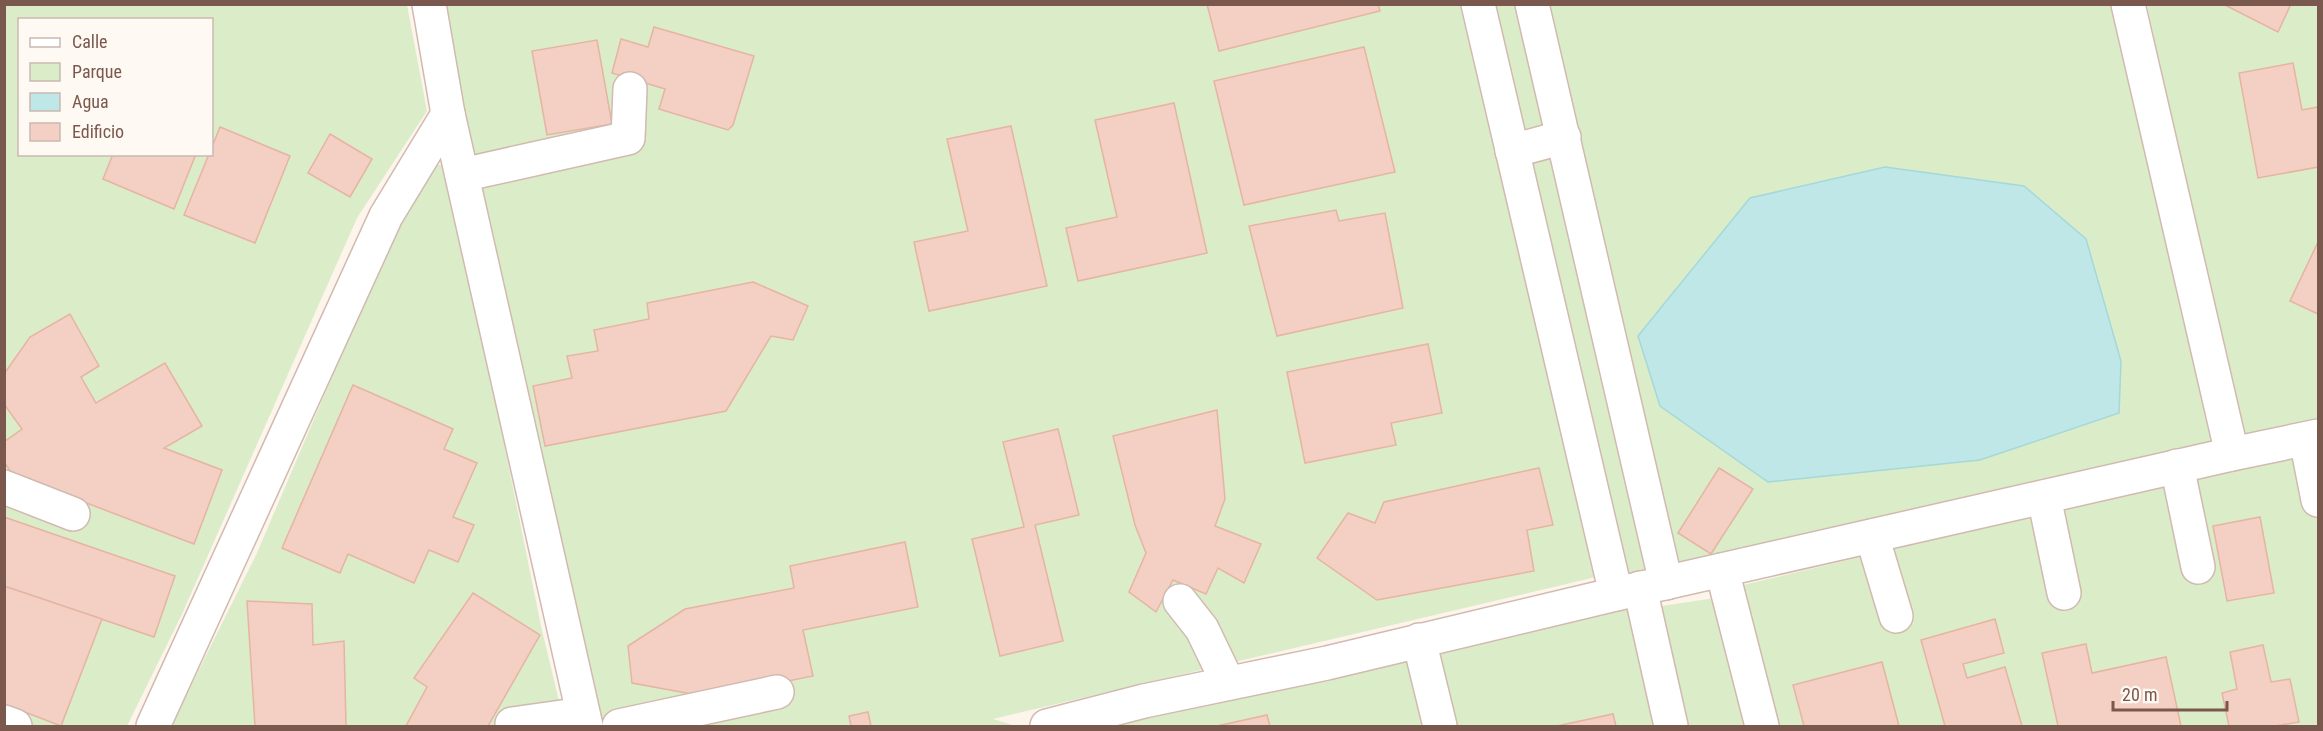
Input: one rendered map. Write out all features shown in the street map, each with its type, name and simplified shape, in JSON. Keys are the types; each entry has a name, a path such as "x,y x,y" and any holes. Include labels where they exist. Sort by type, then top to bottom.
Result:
{"street":[{"path":"429,4 448,114 584,720 512,724"},
{"path":"1478,4 1512,151 1641,588"},
{"path":"1532,4 1564,137 1641,588 1671,726"},
{"path":"2128,4 2232,454"},
{"path":"462,176 628,138 630,89"},
{"path":"153,726 386,216 448,114"},
{"path":"1512,151 1564,137"},
{"path":"1047,726 1144,701 2177,466 2312,438 2319,500"},
{"path":"2177,466 2198,567"},
{"path":"4,487 73,514"},
{"path":"2044,497 2064,593"},
{"path":"1872,536 1896,616"},
{"path":"1722,570 1762,726"},
{"path":"1180,601 1202,629 1228,683"},
{"path":"1419,640 1440,726"},
{"path":"619,726 777,692"},
{"path":"4,722 15,726"}],"green space":[{"path":"4,5 407,5 427,111 357,218 182,614 127,726 5,726"},
{"path":"445,5 1460,5 1596,577 993,719 1016,726 601,726 463,126"},
{"path":"1487,5 1524,5 1658,576 1622,583"},
{"path":"1544,5 2116,5 2220,445 1679,564"},
{"path":"2147,5 2318,5 2318,422 2242,438"},
{"path":"431,164 442,165 450,177 541,626 565,726 171,726 257,553 401,215"},
{"path":"2318,450 2318,726 1773,726 1739,586"},
{"path":"1715,598 1745,726 1683,726 1655,607"},
{"path":"1636,605 1665,726 1101,726"}],"water":[{"path":"1885,167 2024,186 2086,239 2121,361 2119,413 1980,460 1768,482 1660,406 1638,336 1750,198"}],"building":[{"path":"1207,4 1378,4 1380,11 1219,51"},
{"path":"2223,4 2291,4 2278,32"},
{"path":"654,27 754,56 733,125 728,130 659,109 665,89 612,73 621,39 648,47"},
{"path":"597,40 612,124 547,135 532,51"},
{"path":"1364,47 1395,172 1244,205 1214,81"},
{"path":"2293,63 2302,110 2318,107 2318,167 2258,178 2239,73"},
{"path":"1174,103 1207,253 1078,281 1066,228 1117,217 1095,120"},
{"path":"1011,126 1047,286 929,311 914,242 968,231 947,139"},
{"path":"220,127 290,156 255,243 184,215 208,156 213,156 213,144"},
{"path":"330,134 372,159 350,197 308,173"},
{"path":"112,156 195,156 174,209 103,179"},
{"path":"1336,210 1339,221 1385,213 1403,308 1277,336 1249,226"},
{"path":"2318,242 2318,314 2290,301"},
{"path":"753,282 808,306 793,340 771,336 726,411 545,446 533,386 572,378 567,356 598,351 594,330 649,319 647,303"},
{"path":"70,314 99,366 81,377 96,403 165,363 202,426 164,448 222,470 194,544 13,475 4,462 4,442 22,429 4,404 4,374 30,337"},
{"path":"1428,344 1442,413 1391,423 1396,445 1305,463 1287,372"},
{"path":"353,385 453,429 444,449 477,463 453,517 474,525 458,562 429,550 414,583 348,554 340,573 282,548"},
{"path":"1217,410 1225,499 1215,526 1261,544 1244,583 1218,568 1206,594 1173,580 1156,612 1129,592 1146,553 1135,525 1113,436"},
{"path":"1058,429 1079,515 1035,525 1063,641 1000,656 972,539 1024,527 1003,442"},
{"path":"1539,468 1553,525 1527,530 1534,571 1377,600 1317,558 1348,513 1375,523 1384,502"},
{"path":"1719,468 1753,489 1711,554 1678,533"},
{"path":"4,517 175,576 154,637 4,586"},
{"path":"2260,517 2274,593 2227,601 2213,526"},
{"path":"905,542 918,607 803,630 813,676 708,697 632,683 628,646 685,609 794,588 790,566"},
{"path":"4,586 102,619 61,726 4,704"},
{"path":"473,593 540,635 488,726 406,726 427,687 414,678"},
{"path":"247,601 312,604 313,645 344,641 346,726 255,726"},
{"path":"1995,619 2004,653 1963,664 1967,678 2005,667 2022,726 1945,726 1921,640"},
{"path":"2086,644 2092,673 2166,657 2181,726 2058,726 2042,653"},
{"path":"2263,645 2271,682 2290,679 2299,722 2275,726 2229,726 2222,693 2237,689 2230,652"},
{"path":"1882,662 1899,726 1804,726 1793,685"},
{"path":"868,712 871,726 851,726 849,716"},
{"path":"1613,714 1616,726 1557,726"},
{"path":"1267,715 1270,726 1217,726"}]}
